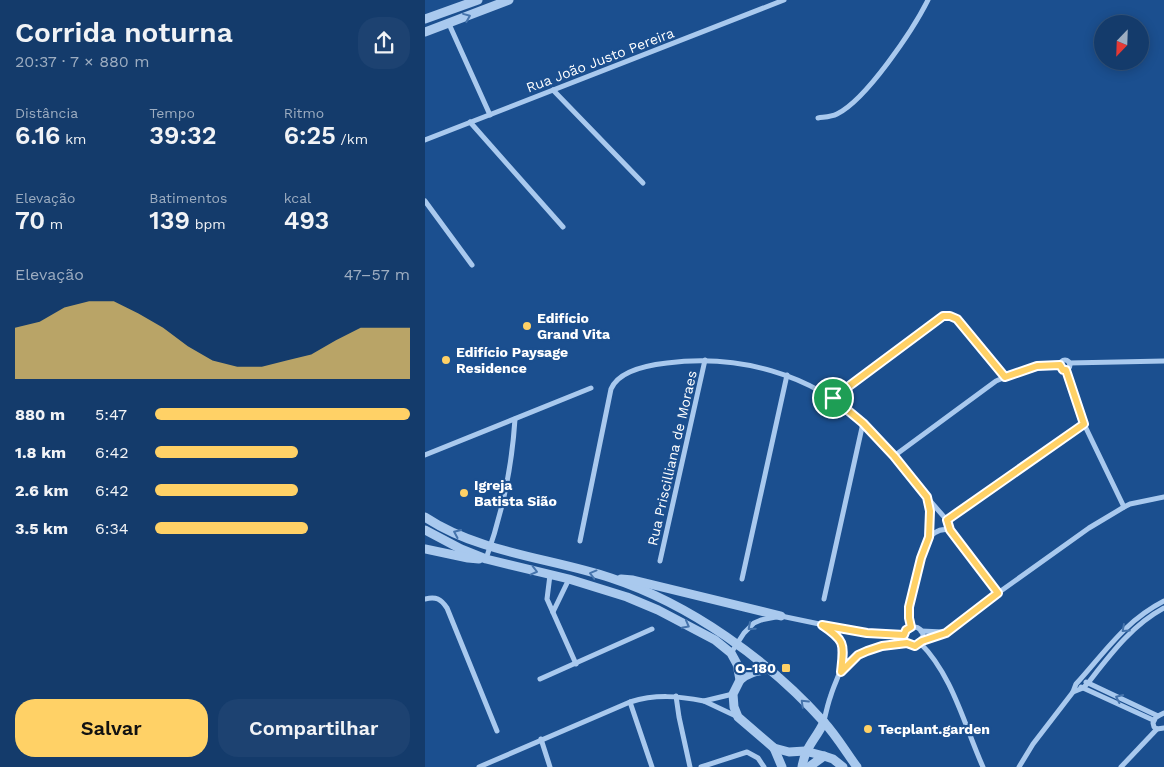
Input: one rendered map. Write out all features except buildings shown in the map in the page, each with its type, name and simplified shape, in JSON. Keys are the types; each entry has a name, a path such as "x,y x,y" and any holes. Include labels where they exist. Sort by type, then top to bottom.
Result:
{"street":[{"path":"425,19 478,0"},
{"path":"425,32 509,0"},
{"name":"Rua João Justo Pereira","path":"425,140 784,0"},
{"path":"818,118 840,113 863,92 907,37 928,0"},
{"path":"449,24 490,115"},
{"path":"553,90 643,183"},
{"path":"471,122 563,227"},
{"path":"425,201 472,264"},
{"path":"833,398 943,316 957,319 1005,377"},
{"path":"580,541 613,384 619,378 641,368 662,364 705,360 746,364 795,378 833,398 863,423 894,456 947,520 948,530 998,593"},
{"name":"Rua Priscilliana de Moraes","path":"660,561 705,360"},
{"path":"1060,365 1063,360 1069,363 1164,362"},
{"path":"1066,370 1069,363"},
{"path":"1060,365 1063,370 1066,370 1084,424 1125,507"},
{"path":"894,456 1005,377 1037,366 1060,365"},
{"path":"742,579 787,375"},
{"path":"425,455 591,388"},
{"path":"486,559 506,486 514,439 515,419"},
{"path":"824,599 863,423"},
{"path":"947,520 1084,424"},
{"path":"911,627 909,607 921,558 929,537 930,517 927,497"},
{"path":"841,672 858,655 867,651 882,646 907,643 915,646 946,633 1089,528 1130,504 1164,497"},
{"path":"425,517 469,538 491,546 612,578 660,599 737,643 769,669 824,722 857,767"},
{"path":"425,530 461,549 486,559 569,579 627,597 657,610 715,640 731,653 737,664 740,680"},
{"path":"929,537 937,531 948,530"},
{"path":"425,549 468,558 486,559"},
{"path":"550,575 547,599 575,664"},
{"path":"612,578 633,580 822,625 867,633 904,635"},
{"path":"553,612 569,579"},
{"path":"425,599 437,598 447,608 497,731"},
{"path":"1019,767 1073,692 1076,684 1116,636 1147,610 1164,601"},
{"path":"1073,692 1083,688 1088,683 1133,630 1164,608"},
{"path":"731,653 753,623 781,616"},
{"path":"802,767 805,751 824,722 831,694 841,672 843,654 841,640 822,625"},
{"path":"907,643 904,635 906,630 911,627 917,627 921,631 923,636 921,642"},
{"path":"540,680 652,629"},
{"path":"921,631 946,633"},
{"path":"921,642 938,666 954,697 983,767"},
{"path":"738,717 734,707 733,694 740,680 745,675 769,669"},
{"path":"1081,678 1088,683 1162,716"},
{"path":"1076,684 1153,720 1162,716"},
{"path":"704,701 733,694"},
{"path":"676,696 690,767"},
{"path":"479,767 630,702 646,697 676,696 704,701 738,717 774,748 789,752 805,751 824,756 833,759 843,767"},
{"path":"630,702 652,767"},
{"path":"1153,720 1154,727 1157,729"},
{"path":"1121,767 1157,729 1164,728"},
{"path":"541,740 550,767"},
{"path":"774,748 782,767"},
{"path":"701,767 747,752 758,758 764,767"},
{"path":"809,767 824,756"}],"place":[{"name":"Edifício Grand Vita","path":"527,326"},
{"name":"Edifício Paysage Residence","path":"446,360"},
{"name":"Igreja Batista Sião","path":"464,493"},
{"name":"O-180","path":"786,668"},
{"name":"Tecplant.garden","path":"868,729"}],"route":[{"path":"943,316 950,316 957,319 1005,377 1037,366 1060,365 1063,370 1066,370 1084,424 947,520 950,530 998,593 946,633 922,641 915,646 907,643 882,646 867,651 858,655 841,672 843,654 841,640 822,625 867,633 904,635 906,630 911,627 909,607 921,558 929,537 931,522 927,497 894,456 863,423 833,398 935,321 943,316"}]}
